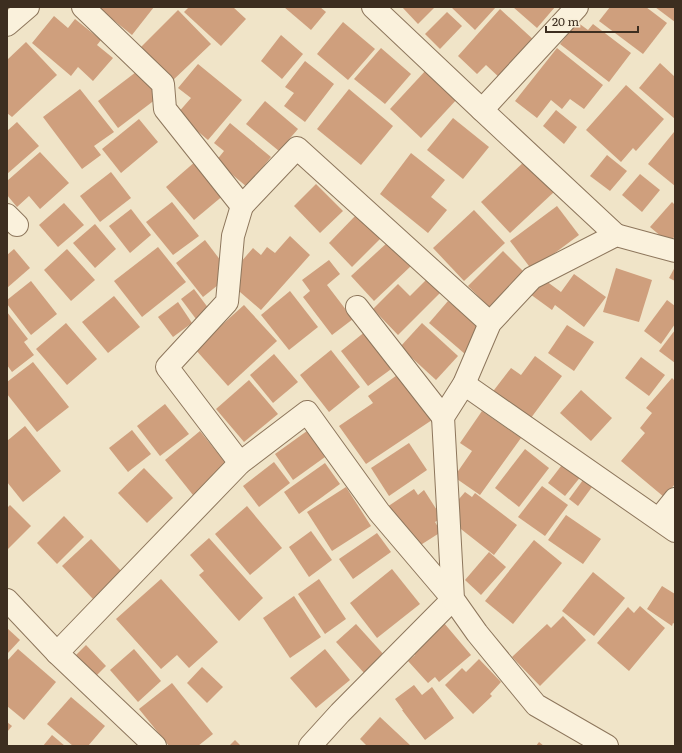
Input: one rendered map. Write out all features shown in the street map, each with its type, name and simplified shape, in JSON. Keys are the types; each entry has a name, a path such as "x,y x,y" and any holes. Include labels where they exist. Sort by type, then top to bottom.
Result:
{"street":[{"path":"7,25 28,7"},
{"path":"83,7 163,84 165,109 242,206"},
{"path":"373,7 616,235 675,251"},
{"path":"482,110 577,7"},
{"path":"240,464 167,367 227,302 233,236 242,206 297,148 490,323"},
{"path":"443,417 464,384 490,323 532,278 616,235"},
{"path":"310,746 345,708 453,599 443,417 356,307"},
{"path":"464,384 667,525 675,499"},
{"path":"57,653 240,464 307,412 379,512 453,599 477,633 536,705 607,746"},
{"path":"7,600 57,653 155,746"}],"building":[{"path":"97,7 154,7 132,35"},
{"path":"189,7 233,7 246,19 221,46 184,12"},
{"path":"284,7 320,7 326,12 311,30"},
{"path":"402,7 435,7 418,24"},
{"path":"451,7 496,7 475,30"},
{"path":"513,7 555,7 537,28"},
{"path":"610,7 646,7 667,23 643,54 599,21"},
{"path":"655,7 675,7 675,22"},
{"path":"500,9 536,42 502,80 486,65 477,74 458,56"},
{"path":"178,10 211,44 170,83 138,50"},
{"path":"447,12 462,26 440,49 425,34"},
{"path":"54,16 68,28 75,19 101,40 97,45 113,58 93,81 78,67 71,76 32,43"},
{"path":"343,22 375,49 348,80 317,54"},
{"path":"577,22 588,30 593,24 631,53 609,82 560,44"},
{"path":"281,35 303,54 282,79 261,61"},
{"path":"26,42 57,75 12,117 7,113 7,60"},
{"path":"381,48 411,74 385,104 354,79"},
{"path":"557,48 603,85 584,109 570,99 562,109 551,100 537,118 515,101"},
{"path":"305,61 334,84 305,122 284,106 294,93 285,87"},
{"path":"660,63 675,77 675,119 639,88"},
{"path":"198,64 242,100 208,140 177,114 191,98 178,88"},
{"path":"140,69 160,96 118,128 98,101"},
{"path":"427,69 458,98 421,138 390,109"},
{"path":"626,85 664,119 636,151 633,148 621,162 586,130"},
{"path":"80,89 114,132 94,146 101,155 82,169 43,117"},
{"path":"349,89 393,126 361,165 317,129"},
{"path":"265,101 298,129 279,151 246,124"},
{"path":"556,110 577,127 564,144 543,126"},
{"path":"453,118 489,147 463,179 427,150"},
{"path":"139,119 158,142 121,173 102,149"},
{"path":"17,122 39,146 7,174 7,131"},
{"path":"230,123 271,157 247,187 216,161 224,151 214,143"},
{"path":"674,132 675,133 675,186 648,164"},
{"path":"40,152 69,183 40,209 29,196 17,207 7,195 7,181"},
{"path":"411,153 445,180 431,197 447,210 428,233 380,194"},
{"path":"607,155 627,171 610,191 590,176"},
{"path":"196,161 225,194 194,220 166,187"},
{"path":"525,161 554,192 510,233 481,202"},
{"path":"111,172 131,198 100,222 80,196"},
{"path":"640,174 660,190 642,212 622,195"},
{"path":"316,184 343,211 320,233 294,206"},
{"path":"172,202 199,236 173,255 146,222"},
{"path":"672,202 675,205 675,236 669,243 650,227"},
{"path":"64,203 84,225 58,247 39,225"},
{"path":"557,206 579,235 532,270 510,241"},
{"path":"131,209 151,235 130,253 109,226"},
{"path":"474,210 505,243 464,281 433,248"},
{"path":"358,213 382,237 352,267 329,243"},
{"path":"95,224 116,249 95,268 73,243"},
{"path":"290,236 310,255 261,310 233,286 241,277 234,270 253,248 261,255 267,247 275,253"},
{"path":"205,240 224,265 228,277 203,297 176,263"},
{"path":"388,242 411,266 374,301 351,276"},
{"path":"158,247 186,282 142,317 114,281"},
{"path":"14,249 30,268 7,288 7,255"},
{"path":"67,249 95,280 71,301 44,270"},
{"path":"503,251 524,272 489,307 468,286"},
{"path":"329,260 340,274 327,285 353,319 332,335 303,297 310,291 302,280"},
{"path":"675,267 675,281 669,278"},
{"path":"616,268 652,280 639,322 603,312"},
{"path":"574,274 606,297 584,327 555,305 552,310 530,294 542,278 561,292"},
{"path":"428,278 442,291 398,335 373,309 398,284 410,296"},
{"path":"31,281 57,314 31,335 7,304 7,300"},
{"path":"194,289 209,309 196,319 181,299"},
{"path":"290,291 318,327 289,350 261,315"},
{"path":"114,296 140,327 108,353 82,322"},
{"path":"667,300 675,306 675,324 661,344 644,331"},
{"path":"448,301 484,331 465,354 429,323"},
{"path":"178,302 192,323 173,337 158,317"},
{"path":"244,305 277,341 228,386 195,349"},
{"path":"7,312 28,339 24,342 34,355 12,372 7,365"},
{"path":"66,323 97,359 67,385 36,349"},
{"path":"422,323 458,356 436,380 400,347"},
{"path":"567,325 594,342 574,371 548,353"},
{"path":"675,330 675,363 659,351"},
{"path":"366,331 394,367 368,386 341,351"},
{"path":"331,350 360,387 329,412 300,375"},
{"path":"274,354 298,382 273,403 250,375"},
{"path":"535,356 562,376 528,422 491,394 511,368 521,375"},
{"path":"641,357 665,375 649,396 625,378"},
{"path":"33,362 69,407 37,432 7,394 7,382"},
{"path":"400,373 432,420 366,464 339,426 373,403 368,396"},
{"path":"672,378 675,381 675,484 664,497 621,461 645,433 640,428 652,413 646,408"},
{"path":"249,380 278,414 244,442 216,409"},
{"path":"581,390 612,418 591,441 560,413"},
{"path":"165,404 189,434 160,456 137,426"},
{"path":"482,411 521,438 480,495 454,477 472,451 460,443"},
{"path":"25,426 61,471 23,502 7,482 7,441"},
{"path":"132,430 151,454 128,472 109,448"},
{"path":"200,431 229,467 193,495 165,460"},
{"path":"307,431 325,457 293,480 275,454"},
{"path":"409,443 427,470 389,496 371,468"},
{"path":"525,449 549,468 519,507 495,488"},
{"path":"565,461 582,475 565,496 548,483"},
{"path":"274,462 290,483 259,507 243,486"},
{"path":"325,463 340,484 299,514 284,492"},
{"path":"144,468 173,498 147,523 118,493"},
{"path":"583,480 592,487 578,506 569,499"},
{"path":"542,486 568,505 545,536 518,517"},
{"path":"346,487 371,526 332,551 307,512"},
{"path":"414,489 418,495 424,490 442,518 435,522 441,532 419,546 387,507"},
{"path":"465,492 472,497 475,493 517,525 494,555 452,522 460,512 453,506"},
{"path":"10,505 31,526 7,550 7,508"},
{"path":"247,506 282,548 250,575 215,534"},
{"path":"566,515 601,539 583,564 548,540"},
{"path":"64,516 84,537 57,564 37,543"},
{"path":"311,531 332,560 309,577 289,547"},
{"path":"377,533 391,552 353,579 339,559"},
{"path":"209,538 263,598 239,621 199,575 204,571 190,555"},
{"path":"91,539 122,572 93,599 62,566"},
{"path":"534,540 562,563 513,624 485,601"},
{"path":"489,552 506,567 481,595 465,580"},
{"path":"392,569 420,604 377,638 350,603"},
{"path":"593,572 625,598 594,636 562,611"},
{"path":"161,579 218,642 189,668 177,655 161,669 116,619"},
{"path":"319,579 346,619 325,634 298,594"},
{"path":"662,586 675,594 675,624 673,623 672,626 647,609"},
{"path":"294,596 321,637 290,658 263,618"},
{"path":"640,606 665,628 629,671 597,643 628,607 634,613"},
{"path":"563,616 586,640 540,686 512,657 547,624 551,628"},
{"path":"444,623 471,655 439,682 435,677 428,683 408,661 415,655 412,651"},
{"path":"356,624 385,656 365,674 336,642"},
{"path":"7,628 20,640 7,654"},
{"path":"86,645 106,666 94,678 74,657"},
{"path":"18,649 56,682 24,720 7,706 7,661"},
{"path":"134,649 161,681 138,702 110,670"},
{"path":"325,649 350,680 316,708 290,678"},
{"path":"479,659 501,682 490,694 492,696 473,714 445,685 462,668 466,672"},
{"path":"202,667 223,687 207,703 187,683"},
{"path":"172,683 213,734 198,746 169,746 139,709"},
{"path":"414,685 422,695 432,687 454,718 425,740 395,699"},
{"path":"71,697 105,726 88,746 73,746 47,724"},
{"path":"380,717 411,746 367,746 360,739"},
{"path":"7,722 12,726 7,732"},
{"path":"52,735 65,746 43,746"},
{"path":"235,740 241,746 229,746"},
{"path":"539,742 544,746 536,746"}]}
